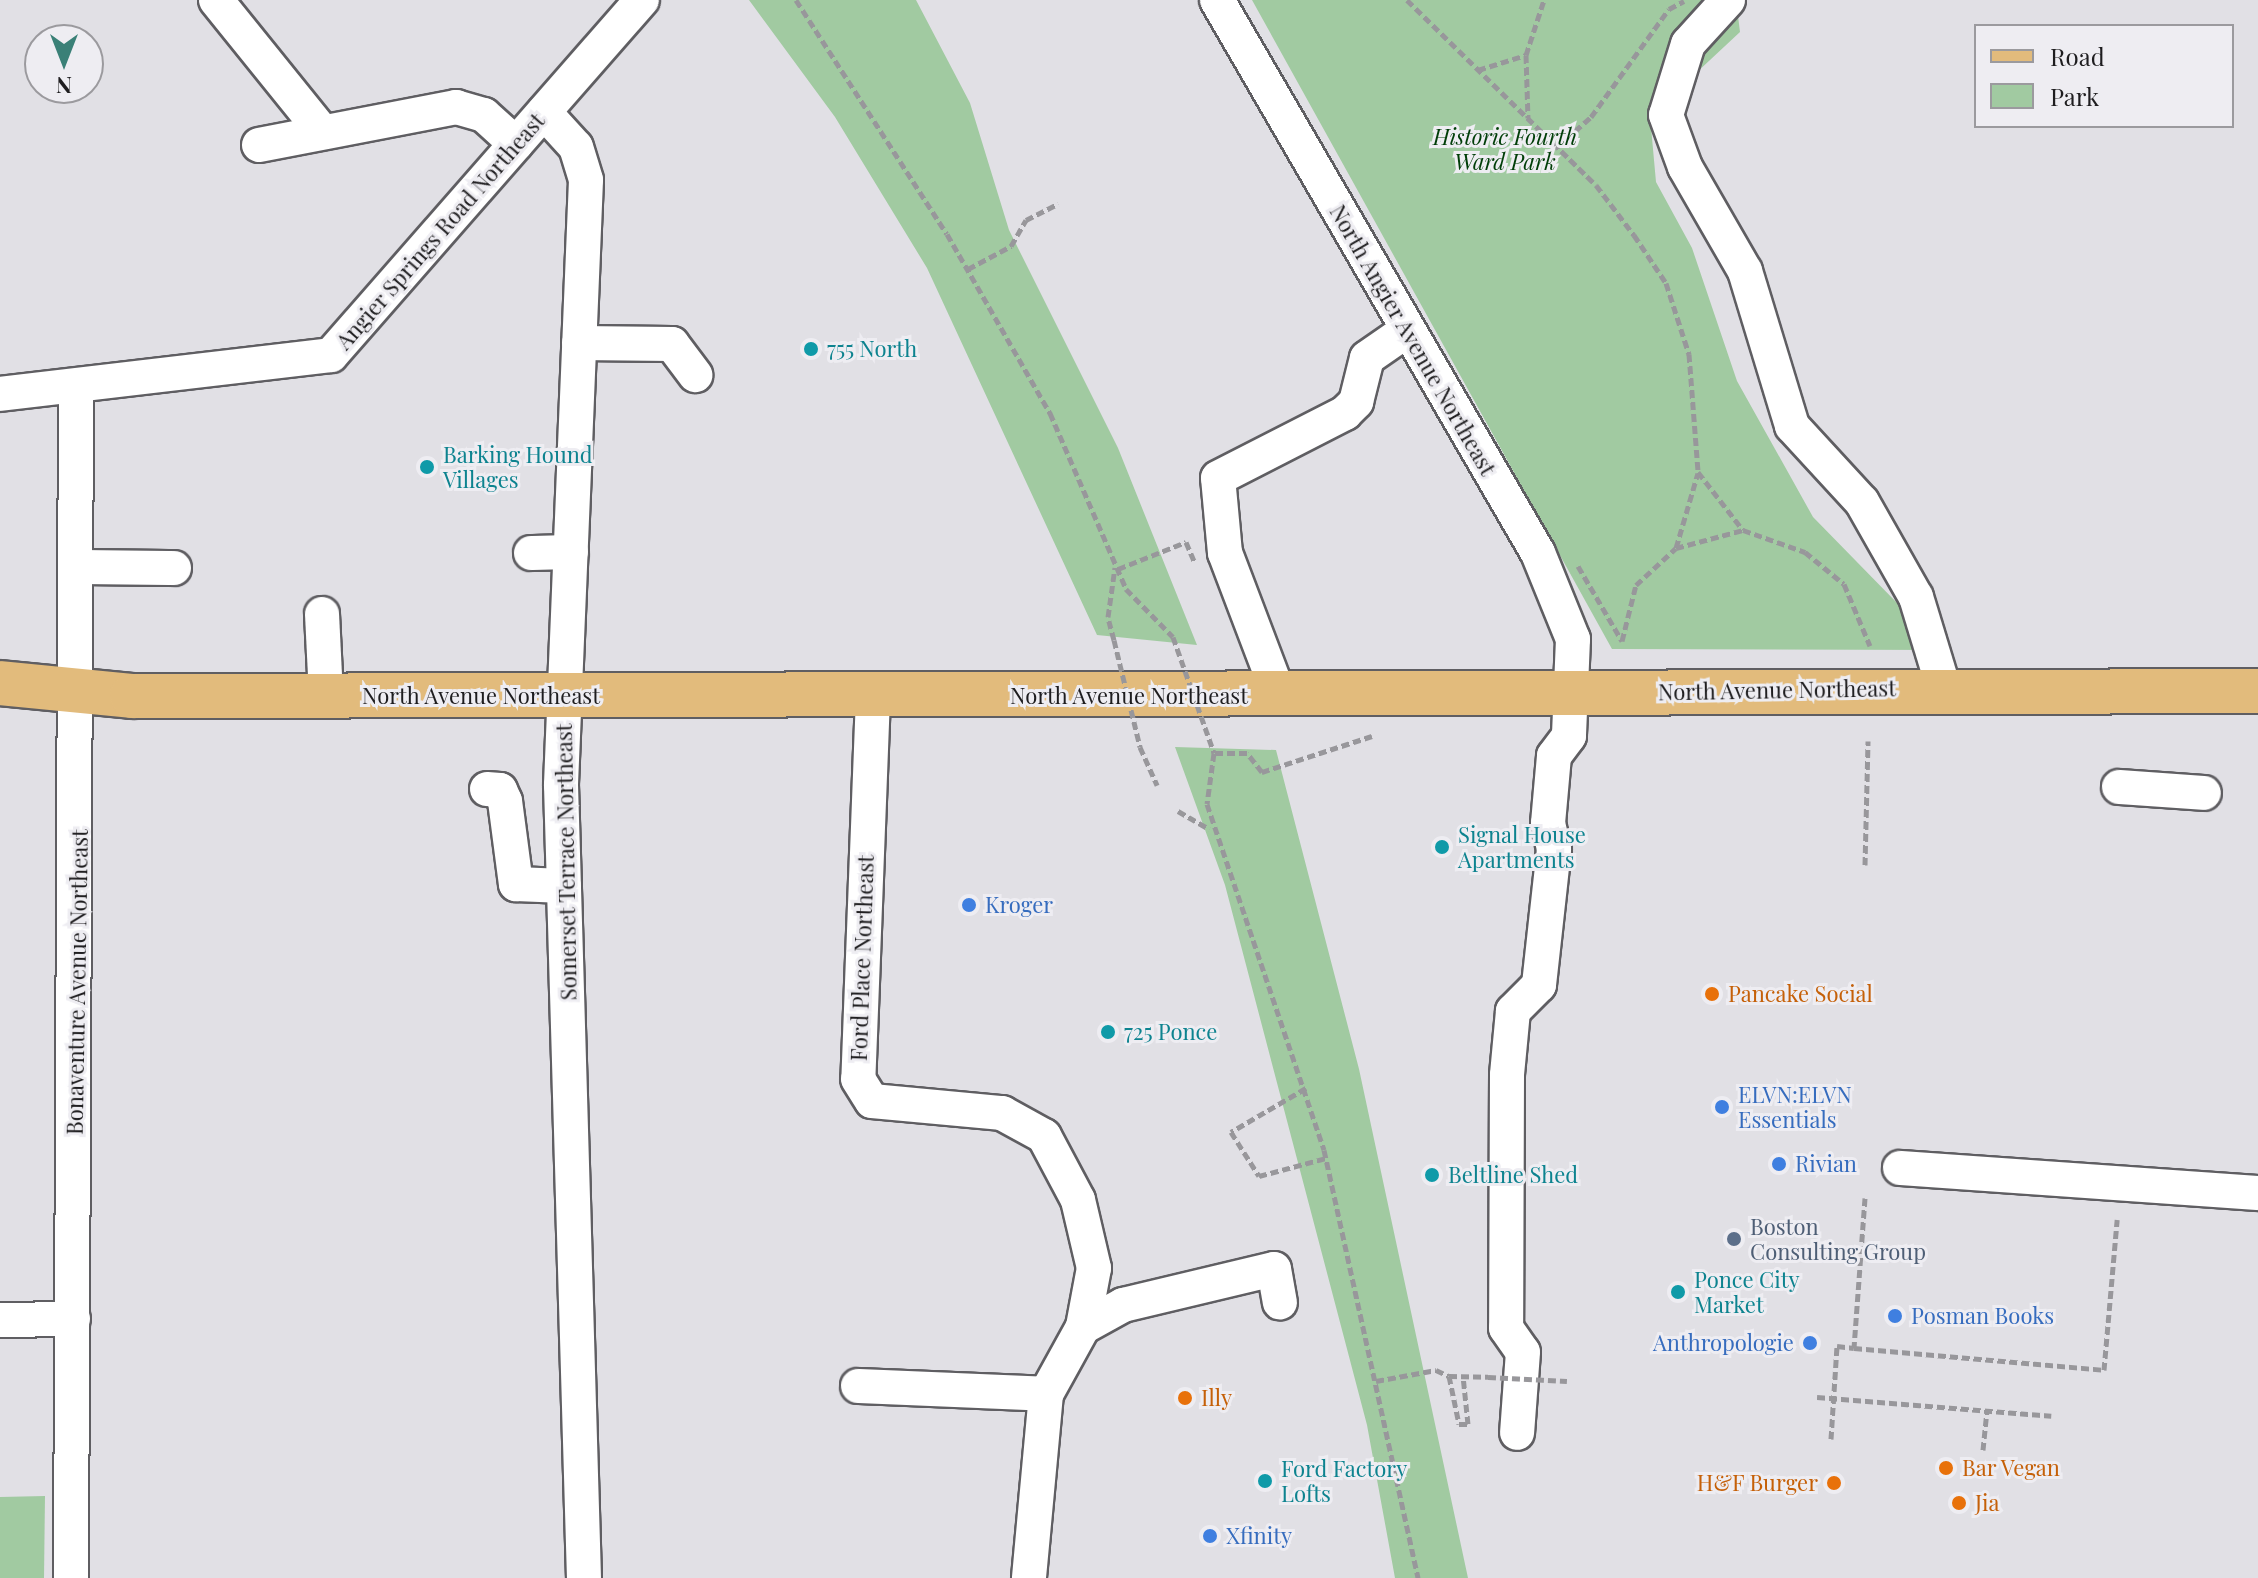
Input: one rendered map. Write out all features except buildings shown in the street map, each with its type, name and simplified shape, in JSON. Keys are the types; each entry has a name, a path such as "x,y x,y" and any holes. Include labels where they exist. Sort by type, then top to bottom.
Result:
{"main road":[{"name":"North Avenue Northeast","path":"0,683 132,696 873,697 1944,689 2258,691"}],"street":[{"name":"Angier Springs Road Northeast","path":"0,394 331,355 642,0"},
{"name":"North Angier Avenue Northeast","path":"1217,0 1406,331 1538,553 1573,639 1569,736 1554,756 1548,823 1564,837 1539,985 1513,1011 1507,1075 1506,1328 1523,1352 1517,1433"},
{"path":"1728,0 1688,44 1666,115 1685,167 1745,271 1792,426 1862,502 1916,597 1944,689"},
{"path":"218,1 321,130"},
{"path":"259,145 321,130 456,107 484,115 516,144"},
{"name":"Somerset Terrace Northeast","path":"544,112 576,147 586,180 565,696 564,886 584,1578"},
{"path":"1279,695 1225,553 1218,478 1345,413 1356,402 1367,358 1406,331"},
{"path":"579,343 672,344 695,375"},
{"name":"Bonaventure Avenue Northeast","path":"71,1578 76,386"},
{"path":"531,553 571,552"},
{"path":"76,567 174,568"},
{"path":"322,614 326,696"},
{"name":"Ford Place Northeast","path":"873,697 858,1079 872,1101 1002,1113 1044,1136 1078,1200 1094,1268 1083,1327 1046,1394 1029,1578"},
{"path":"2119,787 2204,793"},
{"path":"487,789 500,790 505,801 516,884 564,886"},
{"path":"1900,1168 2258,1193"},
{"path":"1083,1327 1123,1305 1274,1269 1280,1302"},
{"path":"0,1320 73,1319"},
{"path":"858,1386 1046,1394"}],"path":[{"path":"796,0 968,269 1050,413 1126,589 1173,637 1214,753 1210,829 1306,1088 1326,1158 1418,1578"},
{"path":"1407,0 1596,185 1666,283 1689,354 1698,472 1676,548"},
{"path":"1528,118 1526,55 1544,0"},
{"path":"1557,147 1591,117 1669,9 1686,0"},
{"path":"1478,70 1526,55"},
{"path":"968,269 1011,246 1026,220 1058,204"},
{"path":"1698,472 1743,530 1805,552 1844,584 1870,646"},
{"path":"1622,641 1636,585 1676,548 1743,530"},
{"path":"1116,567 1186,542"},
{"path":"1116,567 1108,617 1140,747 1157,785"},
{"path":"1214,753 1247,753 1262,772 1372,736"},
{"path":"1865,865 1868,741"},
{"path":"1178,811 1210,829"},
{"path":"1306,1088 1231,1132 1259,1176 1326,1158"},
{"path":"1854,1348 1865,1198"},
{"path":"1831,1439 1837,1346 2104,1370 2117,1220"},
{"path":"1376,1381 1436,1370 1449,1376 1567,1381"},
{"path":"1449,1376 1459,1424 1468,1424 1463,1376"},
{"path":"1817,1397 2051,1416"},
{"path":"1983,1450 1987,1410"}],"green space":[{"path":"749,0 916,0 970,103 1009,230 1118,448 1197,645 1097,635 927,268 835,117"},
{"name":"Historic Fourth Ward Park","path":"1252,0 1736,0 1740,32 1650,116 1656,182 1692,248 1737,381 1813,517 1943,650 1612,649"},
{"path":"1175,747 1276,750 1359,1069 1468,1578 1395,1578 1367,1425 1225,885"},
{"path":"45,1496 44,1578 0,1578 0,1497"}],"place":[{"name":"755 North","path":"811,349"},
{"name":"Barking Hound Villages","path":"427,467"},
{"name":"Signal House Apartments","path":"1442,847"},
{"name":"Kroger","path":"969,905"},
{"name":"Pancake Social","path":"1712,994"},
{"name":"725 Ponce","path":"1108,1032"},
{"name":"ELVN:ELVN Essentials","path":"1722,1107"},
{"name":"Rivian","path":"1779,1164"},
{"name":"Beltline Shed","path":"1432,1175"},
{"name":"Boston Consulting Group","path":"1734,1239"},
{"name":"Ponce City Market","path":"1678,1292"},
{"name":"Posman Books","path":"1895,1316"},
{"name":"Anthropologie","path":"1810,1343"},
{"name":"Illy","path":"1185,1398"},
{"name":"Bar Vegan","path":"1946,1468"},
{"name":"Ford Factory Lofts","path":"1265,1481"},
{"name":"H&F Burger","path":"1834,1483"},
{"name":"Jia","path":"1959,1503"},
{"name":"Xfinity","path":"1210,1536"}]}
